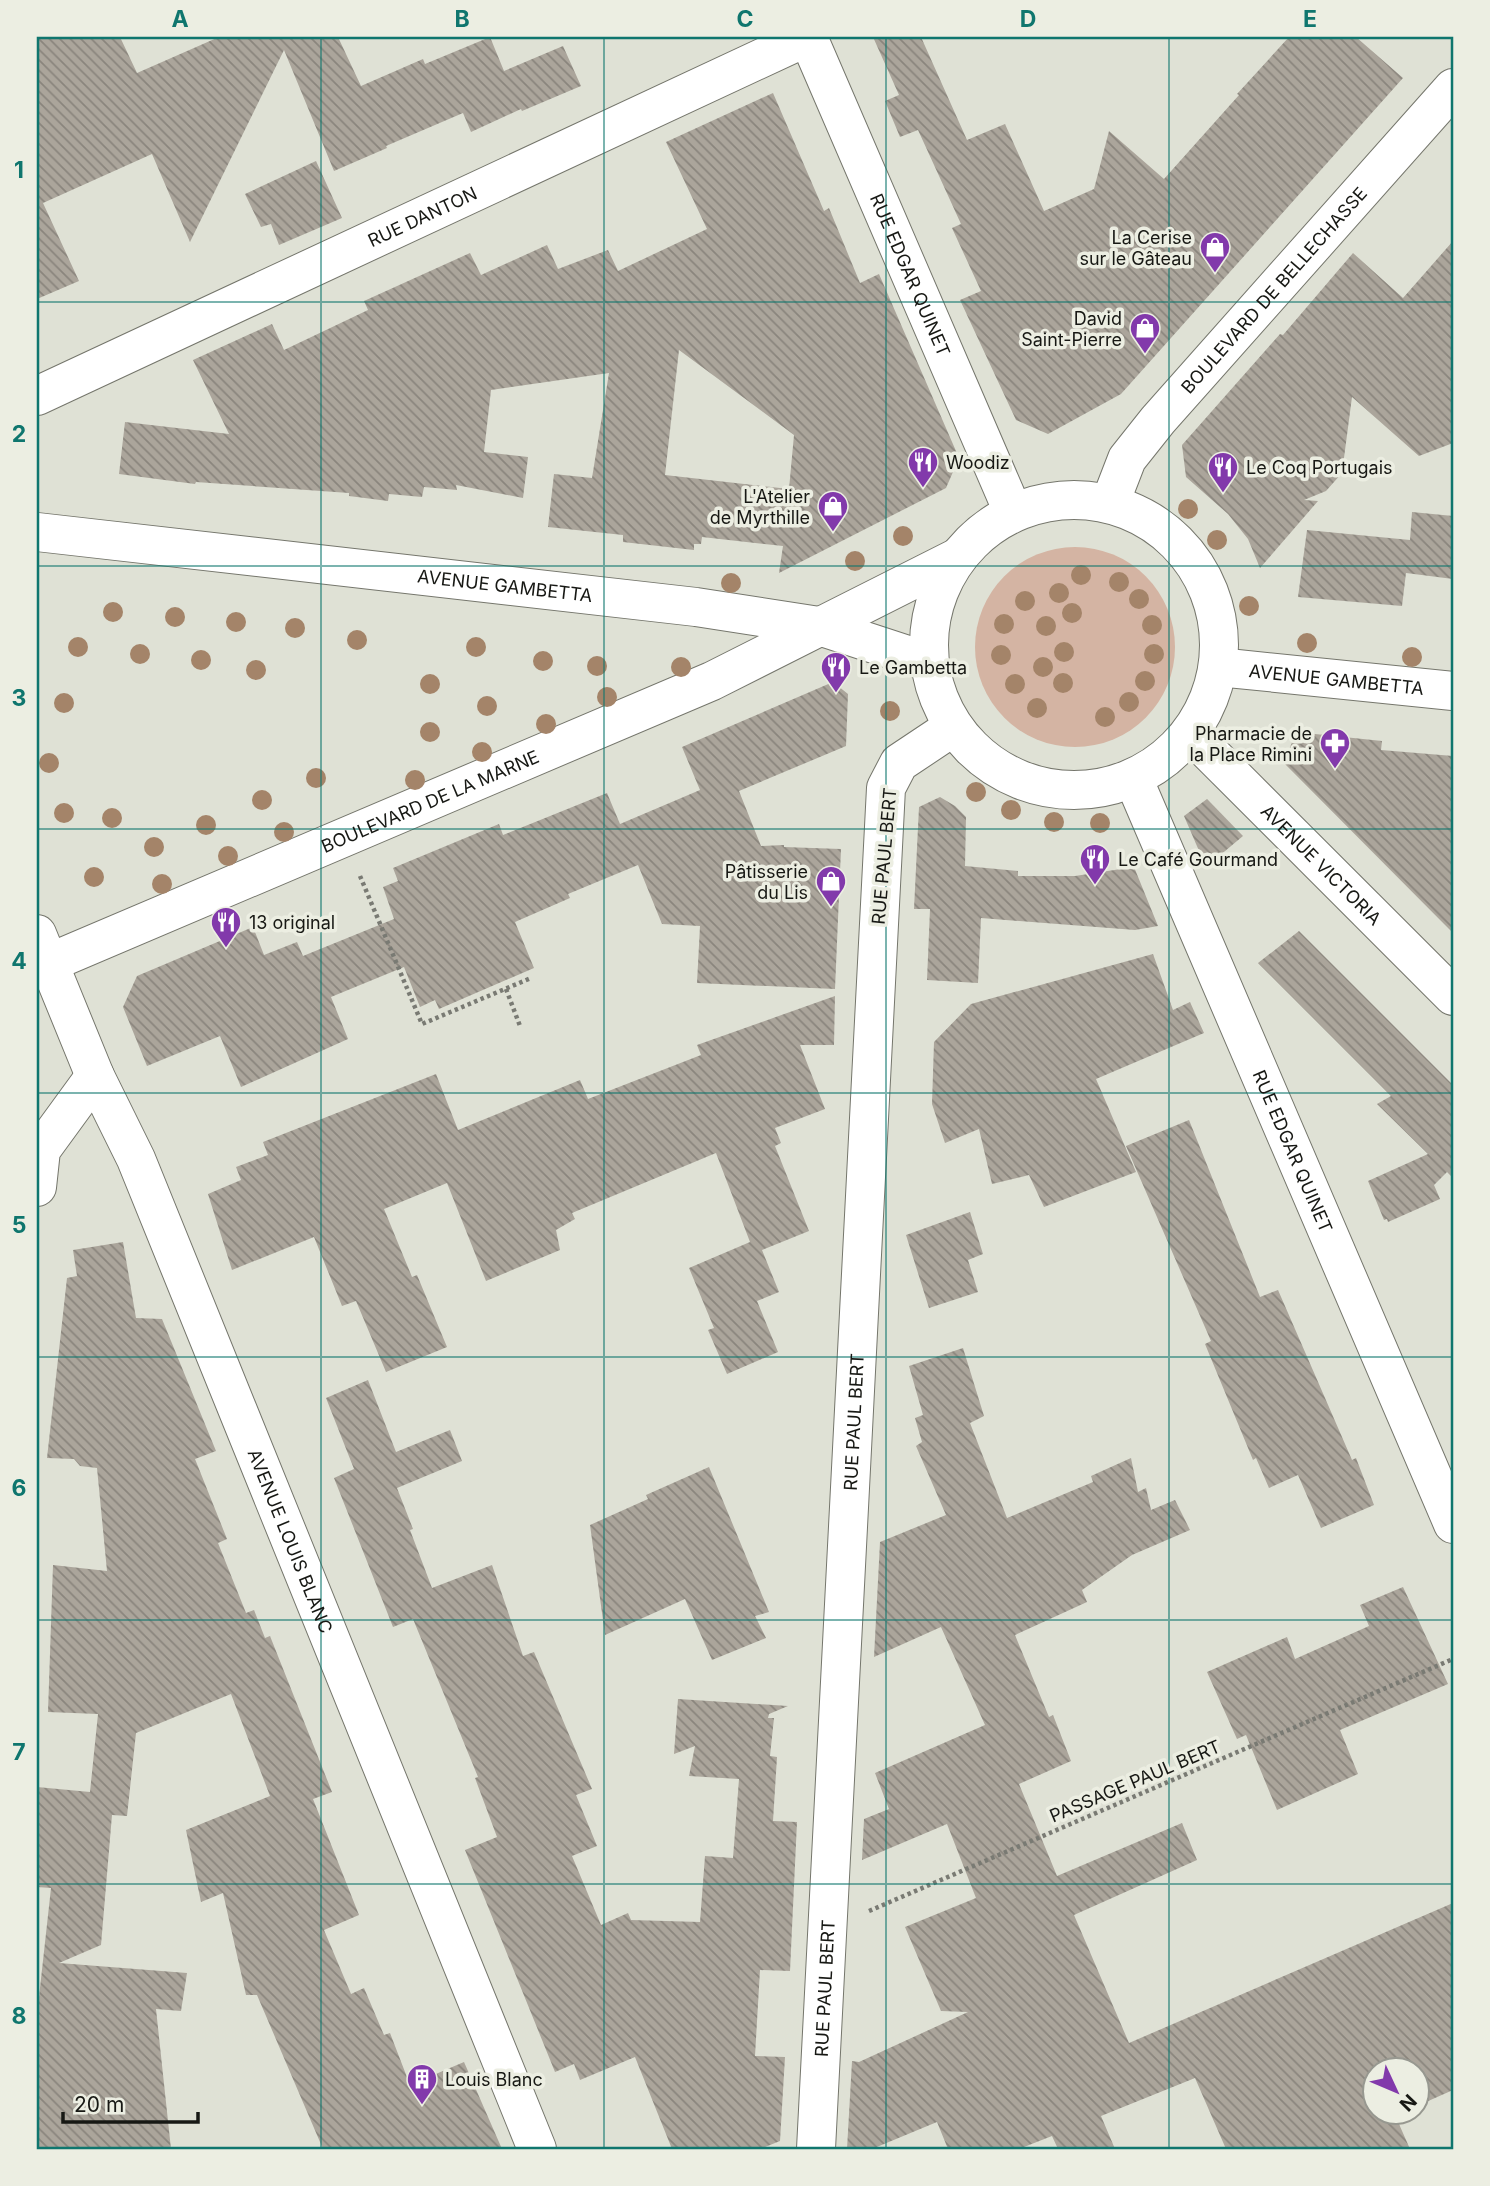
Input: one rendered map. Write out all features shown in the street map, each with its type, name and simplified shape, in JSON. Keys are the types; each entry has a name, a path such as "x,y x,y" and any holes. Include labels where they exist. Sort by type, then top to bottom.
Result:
{"street":[{"name":"RUE DANTON","path":"37,396 807,37"},
{"name":"RUE EDGAR QUINET","path":"807,37 1013,512"},
{"name":"BOULEVARD DE BELLECHASSE","path":"1110,503 1127,459 1158,420 1453,88"},
{"path":"819,626 958,557 1013,512 1061,500 1110,503 1143,516 1172,536 1195,564 1211,596 1219,631 1218,667 1190,733 1133,778 1094,789 1054,789 1028,782 1015,778 981,757 953,727 934,686 929,662 929,627 936,596 958,557"},
{"name":"AVENUE GAMBETTA","path":"37,533 696,607 819,626 929,662"},
{"name":"BOULEVARD DE LA MARNE","path":"41,955 344,837 712,681 819,626"},
{"name":"AVENUE GAMBETTA","path":"1218,667 1453,691"},
{"name":"RUE PAUL BERT","path":"816,2149 886,788 899,764 953,727"},
{"name":"AVENUE VICTORIA","path":"1190,733 1453,996"},
{"name":"RUE EDGAR QUINET","path":"1133,778 1453,1524"},
{"name":"AVENUE LOUIS BLANC","path":"41,955 95,1076 136,1158 537,2149"},
{"path":"37,1187 41,1150 95,1076"}],"path":[{"path":"344,837 422,1024 531,978"},
{"path":"506,989 520,1026"},
{"name":"PASSAGE PAUL BERT","path":"828,1928 1453,1659"}],"shaded area":[{"path":"1075,547 1113,554 1146,576 1168,609 1175,647 1168,685 1146,718 1113,740 1075,747 1037,740 1004,718 982,685 975,647 982,609 1004,576 1037,554"}],"building":[{"path":"37,37 120,37 137,73 219,37 338,37 361,86 423,59 425,64 490,37 504,71 563,46 581,86 471,132 463,113 334,171 284,50 190,242 152,154 43,203 79,281 37,299"},
{"path":"873,37 921,37 967,140 1005,124 1044,211 1094,189 1109,131 1164,179 1289,37 1356,37 1403,78 1121,394 1048,434 1016,420 960,300 981,291 952,228 961,224 918,130 900,137 885,101 899,95"},
{"path":"773,93 824,211 829,208 860,283 879,274 959,458 946,488 779,573 783,546 702,537 701,544 694,544 694,550 623,542 623,535 548,527 554,474 592,478 609,373 491,390 484,452 528,457 523,498 456,485 457,490 424,487 422,497 389,494 388,501 349,496 349,493 195,484 119,474 125,422 229,434 193,360 272,324 284,350 368,310 364,301 470,253 481,275 547,245 558,269 608,250 618,271 707,229 666,142","holes":["679,350 794,435 789,489 665,475"]},
{"path":"316,161 342,218 279,245 271,224 261,227 245,194"},
{"path":"1453,241 1453,443 1419,456 1352,397 1342,473 1326,491 1304,500 1318,501 1260,568 1248,539 1228,514 1186,477 1182,445 1280,334 1283,335 1353,253 1403,298"},
{"path":"1412,512 1453,516 1453,579 1406,573 1402,606 1298,597 1307,530 1410,540"},
{"path":"833,682 848,694 846,746 739,791 761,846 841,849 835,989 697,983 700,926 662,924 638,865 568,894 570,898 515,922 534,968 439,1009 435,1000 420,1007 404,967 331,997 348,1039 241,1087 220,1036 147,1066 123,1007 137,976 253,927 264,955 297,942 303,956 394,919 383,887 398,881 393,868 499,824 503,835 607,793 620,824 700,790 682,747"},
{"path":"1296,732 1382,741 1381,750 1453,756 1453,933 1284,763"},
{"path":"940,797 966,817 965,866 1018,871 1018,876 1075,876 1134,867 1158,926 1135,930 981,918 978,983 927,980 930,909 914,909 919,807"},
{"path":"1207,799 1243,836 1206,867 1184,816"},
{"path":"1299,931 1453,1085 1453,1178 1447,1172 1434,1185 1440,1199 1388,1222 1387,1219 1384,1220 1368,1181 1428,1154 1377,1104 1391,1096 1258,963"},
{"path":"1153,954 1173,1010 1190,1002 1204,1033 1096,1079 1136,1172 1044,1207 1029,1175 992,1184 979,1129 945,1143 932,1104 934,1042 971,1004"},
{"path":"835,996 834,1045 800,1045 825,1109 775,1128 781,1143 775,1146 809,1231 762,1250 779,1292 757,1301 778,1352 727,1374 708,1330 714,1328 689,1268 750,1242 716,1153 572,1213 575,1219 556,1230 560,1250 486,1281 447,1183 384,1209 412,1277 417,1275 447,1347 386,1372 356,1301 342,1306 314,1237 232,1270 208,1194 241,1180 236,1167 268,1155 263,1142 436,1074 458,1130 580,1080 588,1099 701,1055 697,1045"},
{"path":"1189,1120 1260,1297 1278,1290 1352,1460 1356,1458 1374,1505 1321,1528 1298,1475 1269,1488 1256,1458 1253,1460 1205,1344 1211,1341 1126,1146"},
{"path":"970,1212 983,1254 968,1260 978,1292 929,1308 906,1235"},
{"path":"123,1242 136,1318 162,1319 216,1451 195,1459 227,1539 218,1543 246,1613 254,1610 265,1638 270,1636 332,1792 313,1799 359,1915 324,1930 351,1994 364,1988 384,2035 390,2033 410,2085 464,2062 502,2149 323,2149 257,1995 246,1995 223,1893 201,1902 186,1830 270,1796 231,1694 136,1733 127,1816 112,1815 101,1945 59,1963 187,1973 181,2011 156,2009 171,2149 37,2149 37,2015 51,1888 37,1887 37,1787 90,1792 98,1714 48,1712 53,1565 107,1571 97,1468 80,1466 74,1459 47,1458 67,1278 77,1276 73,1250"},
{"path":"963,1348 984,1416 970,1423 1007,1518 1093,1482 1091,1476 1131,1458 1138,1492 1146,1488 1151,1510 1175,1500 1190,1530 1132,1555 1082,1590 1087,1602 1015,1635 1049,1717 1053,1715 1071,1761 1019,1784 1057,1876 1182,1823 1197,1860 1074,1915 1129,2043 1453,1903 1453,2090 1430,2100 1430,2056 1360,2056 1360,2126 1400,2126 1410,2149 1226,2149 1195,2078 1101,2116 1115,2149 1058,2149 1052,2136 1019,2149 948,2149 937,2122 872,2149 847,2149 852,2061 859,2062 968,2012 941,2011 905,1927 976,1898 947,1824 862,1860 864,1819 889,1809 875,1773 985,1725 941,1627 874,1657 880,1542 946,1515 916,1446 922,1442 915,1418 923,1415 909,1366"},
{"path":"368,1380 396,1452 450,1430 462,1461 397,1488 432,1588 492,1565 523,1656 534,1652 592,1789 576,1795 597,1846 572,1856 601,1925 628,1913 631,1920 700,1922 705,1856 733,1858 739,1779 689,1776 695,1746 674,1754 678,1699 788,1706 769,1714 768,1718 774,1718 770,1756 777,1757 773,1821 797,1822 790,1971 760,1970 755,2056 785,2057 780,2141 760,2149 672,2149 635,2057 580,2080 574,2064 555,2072 465,1850 497,1837 475,1778 478,1777 413,1619 393,1627 334,1478 354,1469 326,1398"},
{"path":"709,1467 769,1612 755,1616 766,1638 712,1660 685,1599 605,1635 590,1525 648,1499 646,1495"},
{"path":"1403,1587 1448,1684 1340,1730 1358,1774 1277,1810 1246,1735 1237,1739 1207,1672 1287,1637 1295,1659 1369,1626 1360,1605"}],"place":[{"name":"La Cerise sur le Gâteau","path":"1215,274"},
{"name":"David Saint-Pierre","path":"1145,355"},
{"name":"Woodiz","path":"923,489"},
{"name":"Le Coq Portugais","path":"1223,494"},
{"name":"L'Atelier de Myrthille","path":"833,533"},
{"name":"Le Gambetta","path":"836,694"},
{"name":"Pharmacie de la Place Rimini","path":"1335,770"},
{"name":"Le Café Gourmand","path":"1095,886"},
{"name":"Pâtisserie du Lis","path":"831,908"},
{"name":"13 original","path":"226,949"},
{"name":"Louis Blanc","path":"422,2106"}]}
